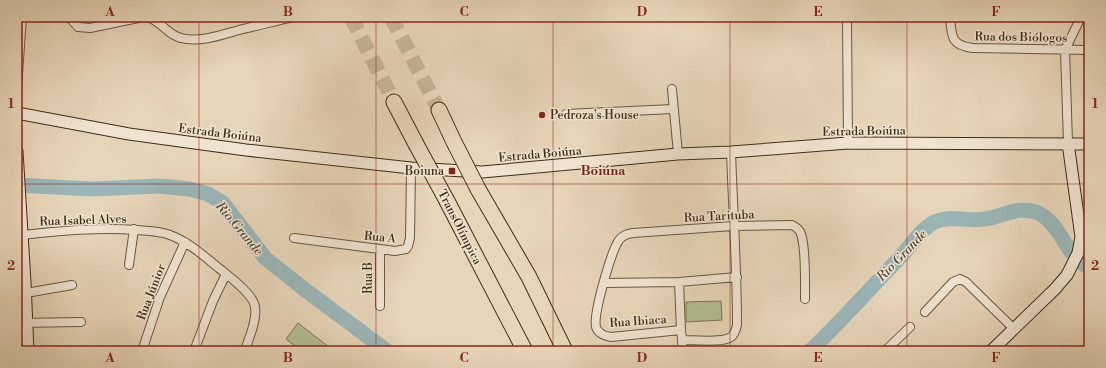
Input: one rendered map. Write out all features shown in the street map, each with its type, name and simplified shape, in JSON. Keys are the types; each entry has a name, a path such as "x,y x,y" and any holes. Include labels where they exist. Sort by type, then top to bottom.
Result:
{"highway":[{"name":"TransOlímpica","path":"394,102 525,351"},
{"path":"439,110 478,189 529,277 565,351"},
{"path":"497,221 513,239 575,351"},
{"path":"495,296 498,316 513,351"}],"street":[{"path":"17,89 22,17"},
{"path":"68,17 78,27 90,28 143,17"},
{"path":"147,17 160,23 172,34 180,38 191,39 214,36 293,17"},
{"path":"847,17 848,143"},
{"name":"Rua dos Biólogos","path":"950,17 952,37 962,46 973,48 1089,50"},
{"path":"991,351 1056,289 1067,275 1084,239 1068,143 1065,50 1081,17"},
{"path":"672,89 678,154"},
{"path":"566,114 673,109"},
{"name":"Estrada Boiúna","path":"17,113 129,134 246,150 412,168 482,172 678,154 731,152 848,143 1089,144"},
{"path":"17,151 18,194 22,235 20,260 21,282 26,294 22,323 28,351"},
{"path":"682,340 721,340 730,338 736,331 737,277 733,226 731,152"},
{"name":"Rua A","path":"294,238 380,250 402,250 408,246 410,238 412,168"},
{"name":"Rua Tarituba","path":"597,308 615,248 619,239 625,235 632,233 733,226 792,225 797,228 801,234 803,246 805,299"},
{"name":"Rua Isabel Alves","path":"22,235 114,228 157,231 171,235 185,242 226,274 252,298 256,312 245,351"},
{"path":"129,265 134,230"},
{"name":"Rua Júnior","path":"142,351 160,297 185,242"},
{"name":"Rua B","path":"380,250 380,306"},
{"path":"194,351 213,301 226,274"},
{"path":"604,284 678,282 737,277"},
{"path":"925,312 953,282 960,279 966,282 1014,329"},
{"path":"678,282 680,330 683,351"},
{"path":"26,294 72,285"},
{"name":"Rua Ibiaca","path":"597,308 596,328 600,334 605,336 611,337 680,330"},
{"path":"22,323 82,322"},
{"path":"885,351 910,327"}],"green space":[{"path":"721,301 722,320 686,322 686,302"},
{"path":"298,323 329,347 325,351 301,351 286,339"}],"waterway":[{"name":"Rio Grande","path":"17,185 93,189 159,186 190,189 208,194 223,203 265,258 387,351"},
{"name":"Rio Grande","path":"810,351 902,255 922,231 937,221 943,219 979,220 1024,210 1038,213 1053,225 1074,256 1089,267"}],"tunnel":[{"path":"351,17 394,102"},
{"path":"391,17 439,110"}],"place":[{"name":"Pedroza's House","path":"542,115"},
{"name":"Boiuna","path":"452,171"}],"district":[{"name":"Boiúna","path":"603,170"}]}
